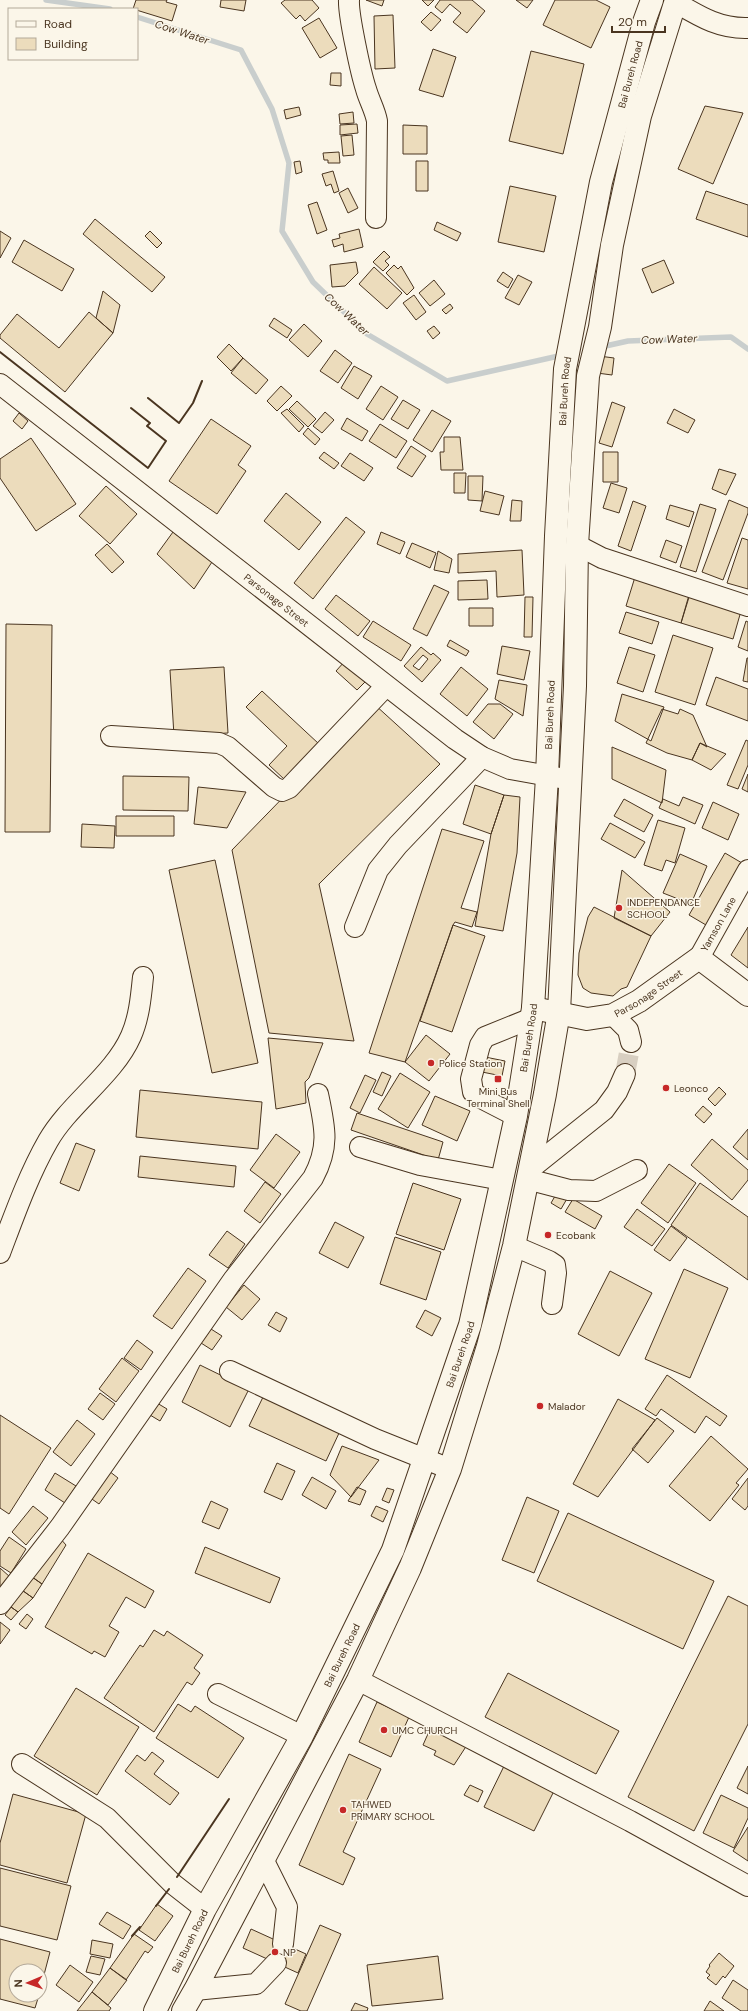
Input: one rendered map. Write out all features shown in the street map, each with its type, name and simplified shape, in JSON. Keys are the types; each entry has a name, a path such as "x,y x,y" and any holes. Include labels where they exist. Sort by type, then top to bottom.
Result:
{"main road":[{"name":"Bai Bureh Road","path":"155,2011 205,1909 302,1736 393,1550 426,1459 470,1325 516,1116 532,1013 547,777 556,536 565,369 601,182 644,22 652,0"},
{"name":"Bai Bureh Road","path":"188,2005 263,1859 358,1680 410,1568 450,1469 488,1346 514,1246 545,1094 559,1012 575,686 577,545 588,376 600,327 612,245 640,116 675,1"},
{"name":"Parsonage Street","path":"532,1013 559,1012 587,1019 613,1015 639,1001 700,958"},
{"path":"700,958 748,995"}],"street":[{"path":"350,0 354,34 365,89 375,111 377,122 376,218"},
{"path":"675,1 710,22 734,29 748,28"},
{"name":"Parsonage Street","path":"0,384 455,739 482,757 510,769 547,777 571,780"},
{"path":"577,545 602,558 748,606"},
{"path":"112,736 219,743 228,747 274,787 282,791 289,788 386,686"},
{"path":"355,927 378,870 398,845 482,757"},
{"name":"Yamson Lane","path":"700,958 748,870"},
{"path":"0,1253 27,1185 48,1140 117,1058 131,1037 139,1006 144,977"},
{"path":"516,1116 481,1098 473,1092 471,1079 480,1045 486,1037 532,1013"},
{"path":"613,1015 628,1030 631,1042"},
{"path":"625,1074 617,1092 604,1110 528,1175 569,1190 596,1191 637,1170"},
{"path":"0,1604 60,1527 234,1280 313,1178 322,1162 325,1141 324,1121 318,1094"},
{"path":"360,1146 420,1165 502,1180"},
{"path":"514,1246 555,1265 556,1273 552,1304"},
{"path":"230,1371 375,1439 450,1469"},
{"path":"358,1680 630,1821 748,1886"},
{"path":"218,1694 302,1736"},
{"path":"22,1764 107,1818 173,1884 205,1909"},
{"path":"263,1859 287,1907 283,1944"},
{"path":"188,2005 256,1984 276,1963"}],"building":[{"path":"136,0 167,0 166,2 177,5 172,21 138,11 138,8 133,8"},
{"path":"221,0 246,0 244,11 220,7"},
{"path":"285,0 312,0 319,8 305,21 300,15 296,19 281,3"},
{"path":"366,0 384,0 382,6"},
{"path":"422,0 434,0 428,6"},
{"path":"440,0 472,0 485,11 467,33 453,22 461,13 450,4 442,13 435,7"},
{"path":"516,0 533,0 527,8"},
{"path":"555,0 596,0 610,7 591,48 543,25"},
{"path":"431,12 441,20 431,31 421,22"},
{"path":"393,15 395,68 375,69 374,16"},
{"path":"319,18 337,48 320,58 302,28"},
{"path":"433,49 456,57 443,97 419,90"},
{"path":"531,51 584,64 563,154 509,141"},
{"path":"331,73 341,73 341,86 330,85"},
{"path":"705,106 743,113 713,184 678,169"},
{"path":"299,107 301,115 286,119 284,110"},
{"path":"353,112 354,123 340,124 339,114"},
{"path":"357,124 358,133 340,135 340,125"},
{"path":"403,125 427,126 427,154 403,154"},
{"path":"352,135 354,155 343,156 341,136"},
{"path":"339,152 340,163 328,163 328,160 324,160 323,153"},
{"path":"300,161 302,172 296,174 294,162"},
{"path":"416,161 428,161 428,191 416,191"},
{"path":"333,171 339,191 334,193 331,184 326,186 322,174"},
{"path":"510,186 556,196 544,252 498,242"},
{"path":"348,188 358,208 348,213 339,193"},
{"path":"706,191 748,205 748,237 696,219"},
{"path":"317,202 327,230 317,234 308,205"},
{"path":"95,219 165,277 152,292 83,234"},
{"path":"437,222 461,233 457,241 434,230"},
{"path":"359,229 363,247 344,252 343,244 334,247 332,240 340,238 339,234"},
{"path":"0,231 11,238 0,258"},
{"path":"150,231 162,243 157,248 145,236"},
{"path":"24,240 74,269 62,291 12,262"},
{"path":"384,251 390,257 385,261 389,265 383,271 373,262"},
{"path":"664,260 674,283 652,293 642,269"},
{"path":"356,262 358,273 345,286 332,287 330,265"},
{"path":"394,265 398,269 401,266 414,288 407,295 386,273"},
{"path":"374,267 402,293 387,309 359,284"},
{"path":"503,272 513,279 508,288 497,281"},
{"path":"518,275 532,282 519,305 505,298"},
{"path":"434,280 445,294 430,306 419,293"},
{"path":"103,291 120,305 113,333 96,318"},
{"path":"414,295 426,312 416,320 403,303"},
{"path":"450,304 453,308 446,314 442,310"},
{"path":"89,312 113,333 65,392 0,338 0,335 17,314 59,348"},
{"path":"274,318 292,330 287,338 269,326"},
{"path":"304,324 322,341 308,357 289,340"},
{"path":"434,326 440,333 433,339 427,331"},
{"path":"229,344 243,358 231,371 217,357"},
{"path":"335,350 352,363 338,383 320,371"},
{"path":"599,356 614,358 612,375 597,373"},
{"path":"243,358 268,380 256,394 231,373"},
{"path":"354,366 372,376 358,399 341,388"},
{"path":"281,386 292,396 277,411 267,401"},
{"path":"381,386 398,397 383,420 366,409"},
{"path":"403,400 420,410 408,429 391,419"},
{"path":"297,401 316,419 308,427 289,409"},
{"path":"612,402 625,407 612,447 599,443"},
{"path":"287,409 304,426 299,432 281,413"},
{"path":"674,409 695,420 688,433 667,423"},
{"path":"432,410 451,421 432,452 413,440"},
{"path":"325,412 334,420 322,433 313,426"},
{"path":"19,413 28,421 22,429 13,421"},
{"path":"347,418 368,431 362,441 341,429"},
{"path":"211,419 251,446 238,465 246,471 217,514 169,481"},
{"path":"380,424 407,441 396,458 369,441"},
{"path":"308,428 320,439 315,445 303,434"},
{"path":"444,437 460,437 463,470 441,470 440,452 444,452"},
{"path":"31,438 76,504 36,531 0,478 0,459"},
{"path":"411,446 426,456 412,477 397,468"},
{"path":"324,452 339,463 334,469 319,458"},
{"path":"603,452 618,452 618,482 603,482"},
{"path":"350,453 373,468 364,481 341,466"},
{"path":"719,469 736,474 726,495 712,489"},
{"path":"454,473 466,473 465,493 454,493"},
{"path":"468,476 483,476 482,501 468,500"},
{"path":"611,483 627,488 619,513 603,508"},
{"path":"106,486 137,514 110,544 79,516"},
{"path":"485,491 504,496 499,515 480,511"},
{"path":"286,493 321,522 299,550 264,521"},
{"path":"512,500 522,501 521,521 510,521"},
{"path":"729,500 748,508 748,513 723,580 702,572"},
{"path":"633,501 646,506 631,551 618,546"},
{"path":"700,504 716,509 696,572 680,567"},
{"path":"670,505 694,512 689,527 666,519"},
{"path":"346,517 365,532 313,599 294,583"},
{"path":"173,532 212,562 194,589 157,554"},
{"path":"381,532 405,542 400,554 377,544"},
{"path":"742,538 748,540 748,589 727,583"},
{"path":"666,540 682,546 676,563 660,557"},
{"path":"412,543 436,553 430,568 406,557"},
{"path":"107,544 124,562 112,573 95,555"},
{"path":"522,550 524,595 497,597 496,571 458,573 458,554"},
{"path":"438,551 452,559 449,573 434,570"},
{"path":"635,577 689,595 681,623 626,606"},
{"path":"487,580 488,599 458,600 458,581"},
{"path":"434,585 449,592 427,636 413,629"},
{"path":"690,594 741,611 733,639 681,623"},
{"path":"336,595 370,621 358,636 325,609"},
{"path":"525,597 533,597 532,637 524,637"},
{"path":"469,608 493,608 493,626 469,626"},
{"path":"626,612 659,622 652,644 619,633"},
{"path":"373,621 411,645 401,661 363,637"},
{"path":"746,621 748,622 748,651 738,647"},
{"path":"6,624 52,625 50,832 5,832"},
{"path":"673,635 713,648 695,705 655,692"},
{"path":"450,640 469,651 466,656 447,646"},
{"path":"502,646 530,651 524,680 497,674"},
{"path":"421,647 431,655 433,653 441,660 422,682 404,666","holes":["423,655 428,659 419,670 413,666"]},
{"path":"629,647 655,655 643,692 617,683"},
{"path":"748,658 748,682 743,681"},
{"path":"345,661 366,681 357,690 336,671"},
{"path":"224,667 228,733 174,736 170,670"},
{"path":"461,667 488,689 467,716 440,694"},
{"path":"716,677 748,689 748,721 706,705"},
{"path":"499,680 527,685 523,716 495,699"},
{"path":"262,691 319,744 285,780 269,765 287,746 246,707"},
{"path":"622,694 664,707 651,741 615,721"},
{"path":"374,704 440,764 319,884 354,1041 269,1033 232,850"},
{"path":"488,704 500,704 513,714 494,739 473,722"},
{"path":"662,709 678,714 680,709 693,715 707,747 700,743 692,760 667,753 646,743"},
{"path":"746,740 748,741 748,765 738,789 727,785"},
{"path":"700,743 726,754 711,770 692,760"},
{"path":"612,747 666,770 662,803 612,779"},
{"path":"748,774 748,792 742,789"},
{"path":"123,776 189,777 188,811 123,810"},
{"path":"475,785 504,795 491,834 463,824"},
{"path":"198,787 246,792 227,828 194,824"},
{"path":"504,795 520,797 517,853 503,931 475,926 491,834"},
{"path":"683,797 703,805 695,824 659,808 663,799 679,806"},
{"path":"624,799 653,815 644,832 614,816"},
{"path":"713,802 739,814 728,840 702,828"},
{"path":"116,816 174,816 174,836 116,836"},
{"path":"658,820 685,828 675,863 666,860 662,871 644,865"},
{"path":"610,823 645,842 635,858 601,839"},
{"path":"82,824 115,826 114,848 81,847"},
{"path":"442,829 484,841 461,908 477,912 472,927 455,922 453,925 405,1062 369,1053"},
{"path":"725,853 742,863 706,925 689,915"},
{"path":"680,854 707,866 691,904 663,893"},
{"path":"215,860 258,1063 212,1073 169,870"},
{"path":"622,870 670,912 651,936 614,918"},
{"path":"594,907 651,936 627,987 621,989 613,996 591,993 583,988 578,975 579,953 588,917"},
{"path":"453,925 485,936 452,1032 420,1021"},
{"path":"748,927 748,968 731,955"},
{"path":"426,1035 450,1054 429,1081 405,1062"},
{"path":"268,1038 323,1043 309,1078 305,1082 306,1103 276,1109"},
{"path":"485,1057 505,1061 502,1076 482,1072"},
{"path":"382,1072 391,1076 382,1096 373,1092"},
{"path":"400,1073 430,1092 408,1128 378,1109"},
{"path":"365,1075 376,1080 360,1113 350,1108"},
{"path":"719,1087 726,1094 715,1106 708,1099"},
{"path":"140,1090 262,1102 258,1149 136,1137"},
{"path":"435,1096 470,1111 457,1141 422,1125"},
{"path":"703,1106 712,1114 704,1123 695,1115"},
{"path":"357,1113 443,1142 438,1160 351,1130"},
{"path":"748,1129 748,1160 733,1147"},
{"path":"276,1134 300,1152 274,1188 250,1170"},
{"path":"712,1139 748,1170 748,1180 732,1200 691,1165"},
{"path":"76,1143 95,1150 79,1191 60,1183"},
{"path":"140,1156 236,1166 234,1187 138,1177"},
{"path":"669,1164 696,1183 668,1223 641,1203"},
{"path":"265,1182 281,1194 260,1223 244,1211"},
{"path":"413,1183 461,1199 444,1250 396,1234"},
{"path":"700,1183 748,1217 748,1280 671,1225"},
{"path":"558,1191 568,1197 561,1209 551,1203"},
{"path":"573,1199 602,1216 595,1229 565,1212"},
{"path":"637,1209 665,1229 652,1246 624,1227"},
{"path":"335,1222 364,1237 348,1268 319,1253"},
{"path":"671,1226 687,1238 670,1261 654,1250"},
{"path":"227,1231 245,1244 228,1268 209,1255"},
{"path":"395,1237 441,1252 426,1300 380,1284"},
{"path":"188,1268 206,1281 172,1329 153,1316"},
{"path":"684,1269 728,1288 690,1378 645,1359"},
{"path":"610,1271 652,1293 619,1356 578,1334"},
{"path":"244,1285 260,1299 242,1320 226,1307"},
{"path":"425,1310 441,1318 432,1336 416,1327"},
{"path":"276,1312 287,1318 280,1332 268,1325"},
{"path":"211,1329 222,1336 212,1350 201,1343"},
{"path":"137,1340 153,1352 141,1370 124,1358"},
{"path":"122,1358 139,1371 116,1402 99,1389"},
{"path":"200,1365 249,1389 230,1427 182,1402"},
{"path":"667,1375 727,1416 720,1426 706,1416 695,1433 661,1409 656,1416 645,1409"},
{"path":"100,1393 115,1404 103,1420 88,1409"},
{"path":"264,1395 340,1431 326,1461 249,1426"},
{"path":"618,1399 655,1420 598,1497 573,1484"},
{"path":"157,1403 167,1409 160,1421 150,1415"},
{"path":"0,1415 51,1448 9,1514 0,1508"},
{"path":"657,1418 674,1431 648,1463 632,1449"},
{"path":"77,1420 95,1434 71,1466 53,1452"},
{"path":"711,1436 748,1469 736,1483 739,1485 710,1521 669,1486"},
{"path":"342,1446 379,1460 351,1497 330,1475"},
{"path":"277,1463 295,1471 282,1500 264,1492"},
{"path":"109,1471 118,1478 99,1504 89,1497"},
{"path":"55,1473 76,1486 65,1503 45,1490"},
{"path":"312,1477 336,1491 326,1509 302,1495"},
{"path":"748,1478 748,1506 745,1510 732,1499"},
{"path":"357,1487 366,1491 360,1505 348,1501"},
{"path":"387,1488 394,1490 389,1503 382,1500"},
{"path":"527,1497 559,1511 534,1573 502,1560"},
{"path":"211,1501 228,1509 219,1529 202,1522"},
{"path":"33,1506 48,1518 26,1545 12,1532"},
{"path":"376,1506 388,1511 383,1522 371,1516"},
{"path":"568,1513 714,1581 683,1649 537,1581"},
{"path":"9,1537 26,1549 11,1573 0,1566 0,1551"},
{"path":"59,1537 66,1545 42,1584 31,1576"},
{"path":"205,1547 280,1578 270,1603 195,1573"},
{"path":"88,1553 154,1591 145,1608 126,1597 109,1626 119,1632 105,1657 94,1651 92,1654 45,1627"},
{"path":"0,1568 10,1577 0,1590"},
{"path":"29,1575 42,1584 33,1598 19,1588"},
{"path":"19,1588 33,1598 18,1612 11,1607 10,1600"},
{"path":"728,1596 748,1606 748,1724 694,1831 628,1797"},
{"path":"11,1607 18,1612 11,1620 5,1615"},
{"path":"27,1614 33,1619 26,1629 19,1624"},
{"path":"0,1622 10,1630 0,1644"},
{"path":"154,1630 164,1636 167,1631 203,1655 194,1668 200,1673 192,1685 187,1682 154,1732 104,1698 140,1645 143,1647"},
{"path":"508,1673 619,1731 596,1774 485,1717"},
{"path":"76,1688 139,1727 97,1795 34,1756"},
{"name":"UMC CHURCH","path":"377,1702 409,1717 391,1757 359,1742"},
{"path":"178,1704 191,1712 195,1706 244,1738 218,1778 156,1738"},
{"path":"431,1727 467,1745 454,1765 434,1755 436,1751 423,1745"},
{"path":"152,1752 164,1761 154,1774 179,1793 170,1805 125,1771 137,1755 145,1761"},
{"name":"TAHWED PRIMARY SCHOOL","path":"349,1754 381,1769 343,1852 355,1858 343,1885 299,1865"},
{"path":"506,1762 556,1787 534,1831 484,1807"},
{"path":"748,1766 748,1794 737,1788"},
{"path":"470,1785 483,1791 478,1802 464,1795"},
{"path":"13,1794 86,1814 67,1883 0,1865 0,1843"},
{"path":"721,1795 748,1808 748,1818 734,1848 703,1833"},
{"path":"748,1827 748,1861 733,1851"},
{"path":"0,1868 71,1886 57,1940 0,1926"},
{"path":"157,1904 173,1916 155,1941 139,1930"},
{"path":"107,1912 131,1926 123,1939 99,1924"},
{"path":"320,1925 341,1934 307,2011 301,2011 285,2004"},
{"path":"251,1929 306,1954 298,1973 243,1948"},
{"path":"134,1934 153,1947 148,1953 145,1951 126,1980 110,1968"},
{"path":"0,1939 50,1952 47,1963 8,1963 8,2001 0,1999"},
{"path":"92,1940 113,1944 110,1958 90,1954"},
{"path":"719,1953 734,1966 725,1978 723,1976 716,1985 707,1978 710,1975 706,1972 710,1966 709,1965"},
{"path":"91,1956 105,1959 100,1975 86,1972"},
{"path":"438,1956 443,1999 372,2006 367,1965"},
{"path":"70,1965 93,1982 79,2002 56,1985"},
{"path":"110,1968 127,1980 108,2005 92,1992"},
{"path":"733,1980 748,1990 748,2011 741,2011 722,1998"},
{"path":"92,1992 111,2008 109,2011 77,2011"},
{"path":"710,2001 724,2011 704,2011"},
{"path":"16,2003 37,2003 35,2008"},
{"path":"355,2003 368,2008 367,2011 351,2011"}],"waterway":[{"name":"Cow Water","path":"46,0 103,8"},
{"name":"Cow Water","path":"138,17 241,50 272,109 289,163 282,231 313,282 367,334 447,381 563,355"},
{"name":"Cow Water","path":"601,347 628,341 731,337 748,349"}],"tunnel":[{"path":"625,1074 631,1042"}],"wall":[{"path":"0,352 148,468 166,441 147,426 150,423 131,408"},
{"path":"148,398 179,423 193,403 202,381"},
{"path":"177,1877 229,1799"},
{"path":"156,1906 169,1889"},
{"path":"132,1936 140,1927"}],"place":[{"name":"INDEPENDANCE SCHOOL","path":"619,908"},
{"name":"Police Station","path":"431,1063"},
{"name":"Mini Bus Terminal Shell","path":"498,1079"},
{"name":"Leonco","path":"666,1088"},
{"name":"Ecobank","path":"548,1235"},
{"name":"Malador","path":"540,1406"},
{"name":"UMC CHURCH","path":"384,1730"},
{"name":"TAHWED PRIMARY SCHOOL","path":"343,1810"},
{"name":"NP","path":"275,1952"}]}
